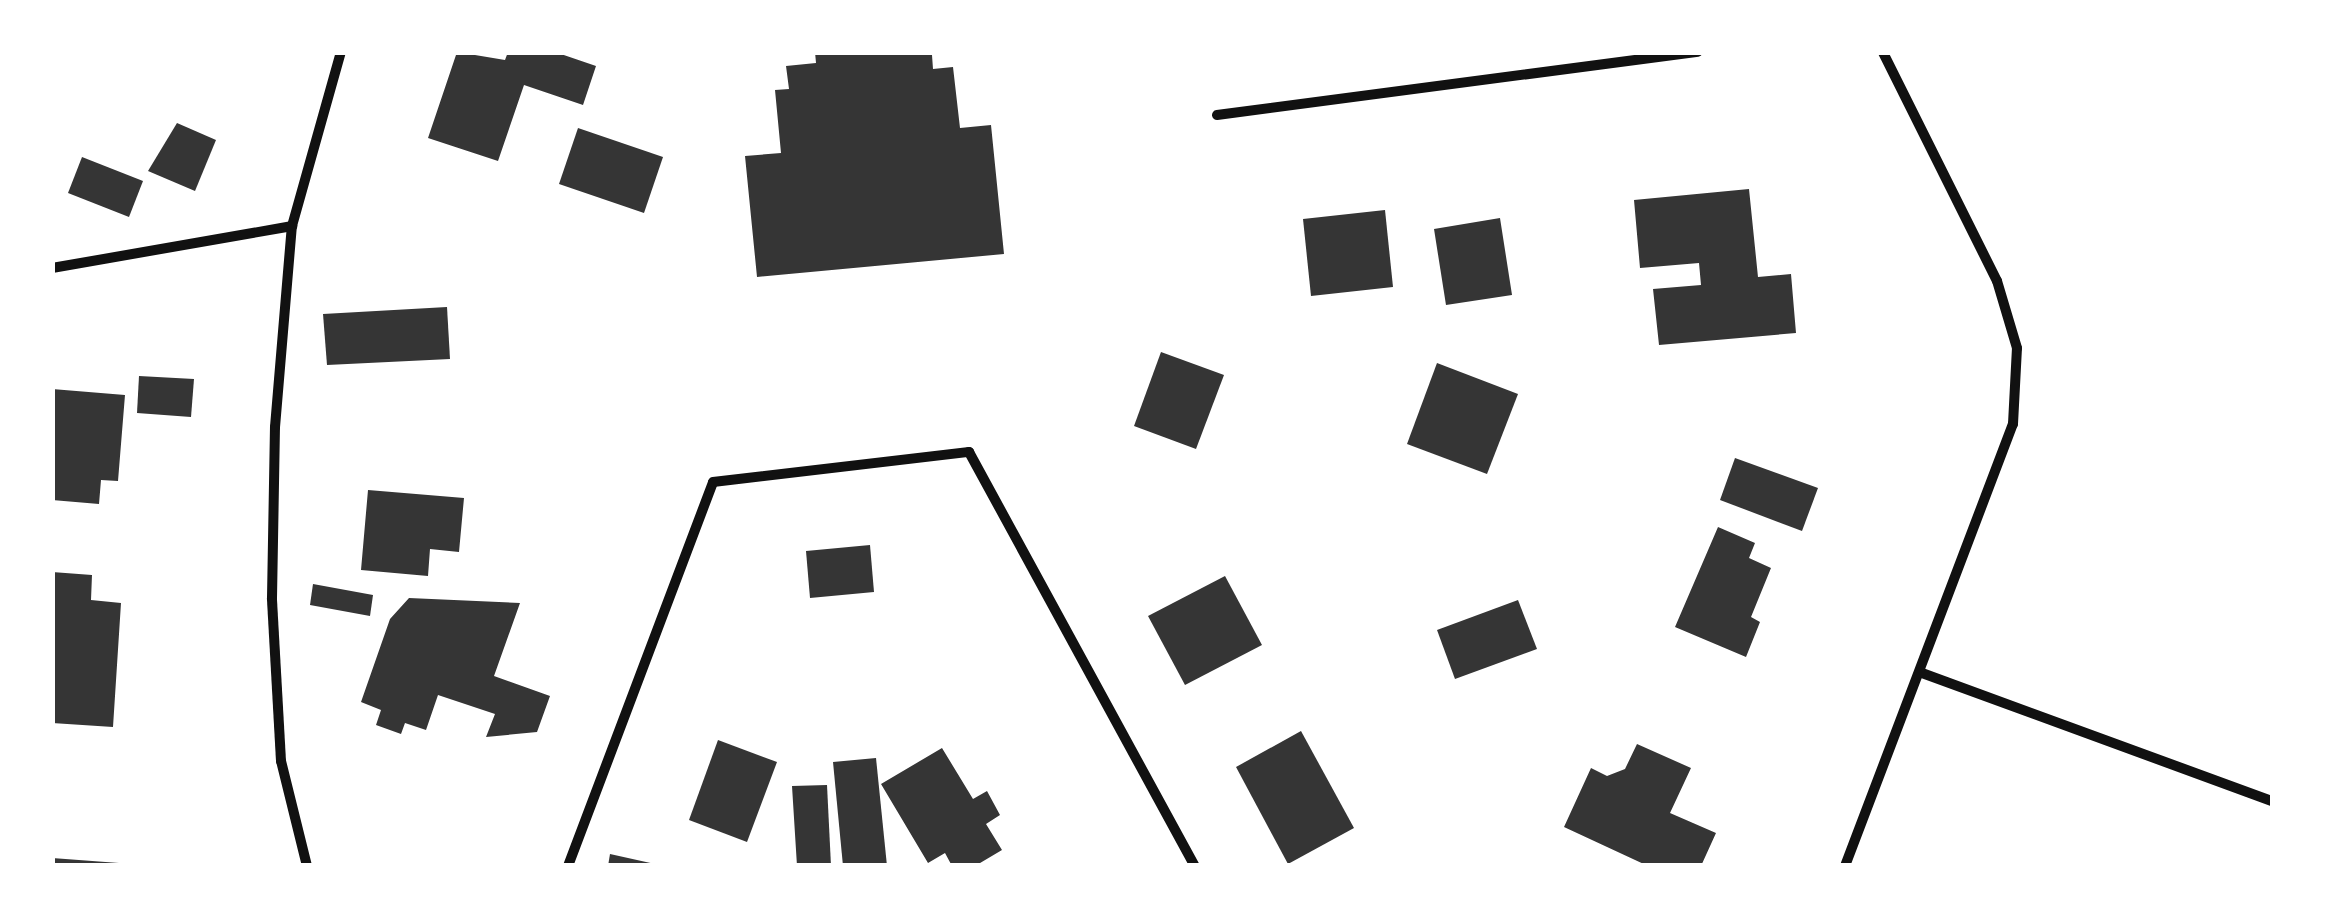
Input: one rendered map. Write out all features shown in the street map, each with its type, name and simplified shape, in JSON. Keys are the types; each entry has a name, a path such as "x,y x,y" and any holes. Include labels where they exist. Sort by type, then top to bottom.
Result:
{"street":[{"path":"307,866 281,761 272,598 275,427 292,226 340,52"},
{"path":"1216,115 1698,52"},
{"path":"1845,866 1922,673 2013,424 2016,348 1997,281 1883,52"},
{"path":"52,268 292,226"},
{"path":"568,866 713,482 969,452 1196,866"},
{"path":"1922,673 2272,800"}],"building":[{"path":"457,52 505,60 508,52 555,52 596,66 583,105 524,85 498,161 428,138"},
{"path":"815,52 932,55 933,69 953,67 960,128 991,125 1004,254 757,277 745,156 781,153 775,90 789,89 786,66 816,63"},
{"path":"177,123 216,140 195,191 148,171"},
{"path":"578,128 663,157 644,213 559,184"},
{"path":"82,157 143,181 129,217 68,193"},
{"path":"1749,189 1758,277 1791,274 1796,333 1659,345 1653,289 1701,285 1699,263 1640,268 1634,200"},
{"path":"1385,210 1393,287 1311,296 1303,219"},
{"path":"1500,218 1512,295 1446,305 1434,229"},
{"path":"447,307 450,359 327,365 323,314"},
{"path":"1161,352 1224,375 1196,449 1134,426"},
{"path":"1437,363 1518,394 1487,474 1407,444"},
{"path":"139,376 194,379 191,417 137,413"},
{"path":"52,389 125,395 118,481 101,480 99,504 52,500"},
{"path":"1735,458 1818,488 1802,531 1720,500"},
{"path":"368,490 464,498 459,552 430,549 428,576 361,570"},
{"path":"1718,527 1755,543 1749,558 1771,568 1751,617 1760,622 1746,657 1675,627"},
{"path":"870,545 874,592 810,598 806,551"},
{"path":"52,572 92,575 91,600 121,603 113,727 52,723"},
{"path":"1225,576 1262,645 1185,685 1148,616"},
{"path":"313,584 373,595 370,616 310,605"},
{"path":"409,598 520,603 494,676 550,696 537,732 486,737 495,714 438,695 426,730 405,723 401,734 376,725 381,710 361,702 390,619"},
{"path":"1518,600 1537,649 1455,679 1437,630"},
{"path":"1301,731 1354,828 1288,864 1236,767"},
{"path":"718,740 777,762 747,842 689,820"},
{"path":"1637,744 1691,768 1670,813 1716,833 1701,866 1648,866 1564,827 1591,768 1607,776 1625,769"},
{"path":"942,748 973,799 987,791 1000,815 986,824 1002,850 975,866 952,866 945,853 928,863 881,784"},
{"path":"876,758 887,866 843,866 833,762"},
{"path":"827,785 831,866 797,866 792,786"},
{"path":"610,854 655,864 655,866 608,866"},
{"path":"52,858 119,863 119,866 52,866"}]}
